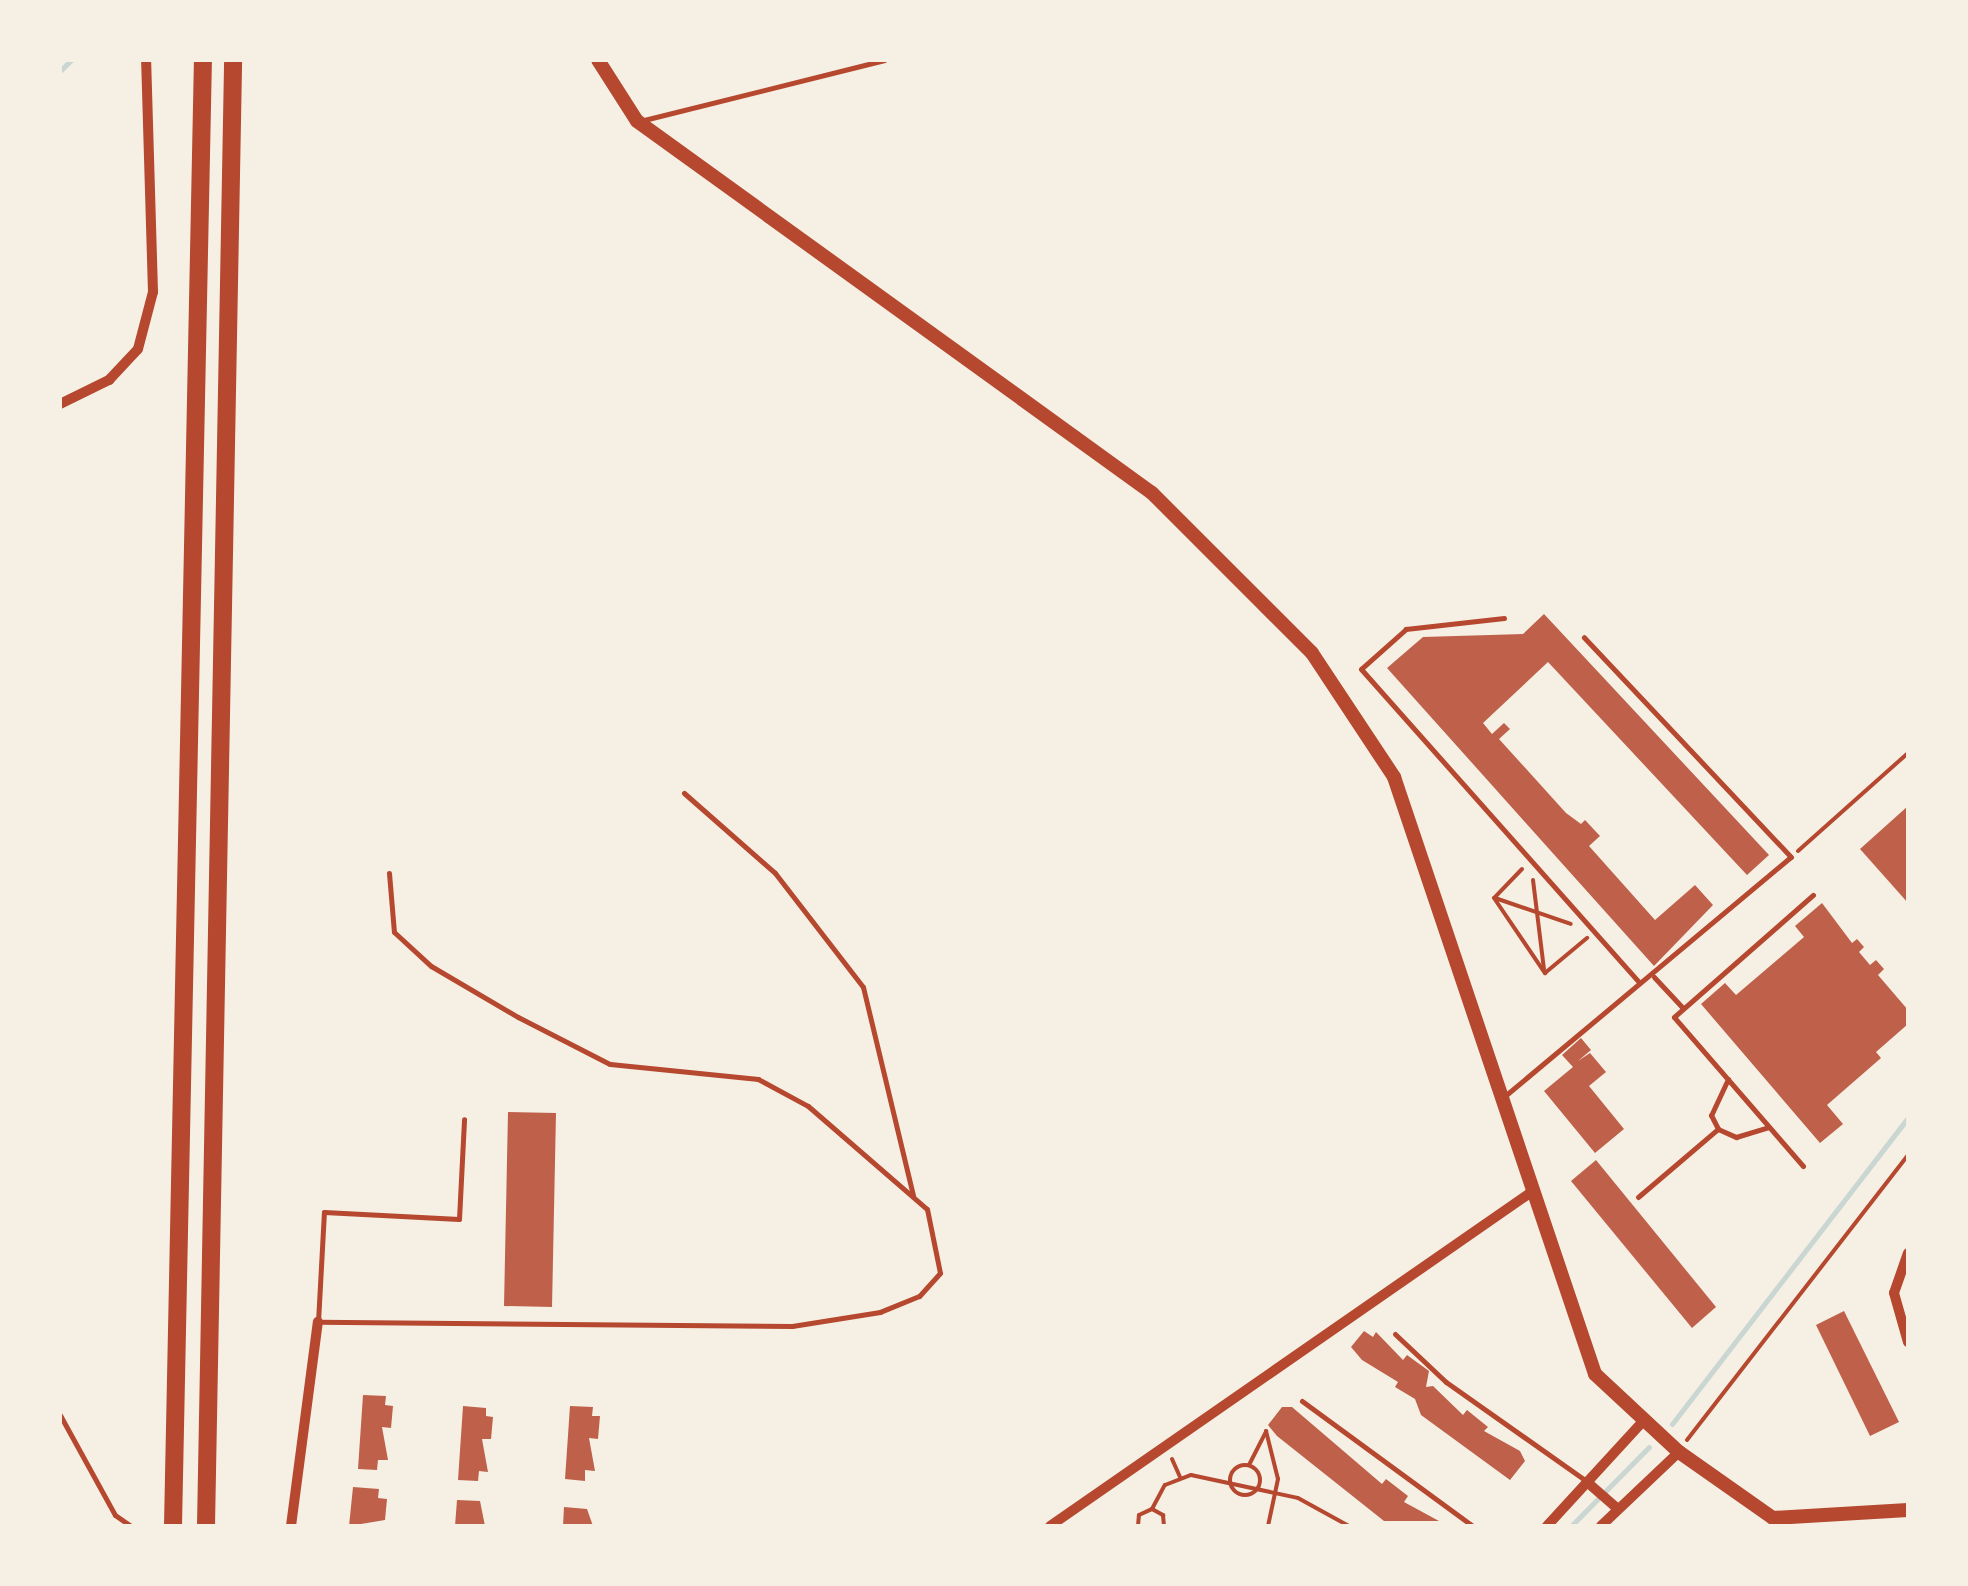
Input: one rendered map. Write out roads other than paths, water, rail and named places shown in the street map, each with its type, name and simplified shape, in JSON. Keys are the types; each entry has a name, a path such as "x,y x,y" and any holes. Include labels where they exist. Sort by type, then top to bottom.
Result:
{"highway":[{"path":"173,1526 203,60"},
{"path":"206,1526 233,60"}],"street":[{"path":"60,404 110,380 138,348 153,292 146,60"},
{"path":"598,60 637,122 1152,493 1312,654 1394,777 1530,1193 1595,1374 1678,1452 1773,1518 1822,1520 1908,1510"},
{"path":"1050,1526 1530,1193"},
{"path":"1908,1253 1894,1293 1908,1342"},
{"path":"291,1526 318,1322"},
{"path":"1547,1526 1644,1420"},
{"path":"1600,1526 1678,1452"},
{"path":"1588,1482 1618,1509"}],"lane":[{"path":"637,122 885,60"},
{"path":"1504,618 1406,629 1362,668 1638,981"},
{"path":"1500,1100 1638,981 1654,977 1790,857 1584,637"},
{"path":"684,793 775,873 863,987 914,1198"},
{"path":"390,874 394,932 431,966 610,1064 758,1079 808,1106 928,1209 939,1242 940,1273 919,1296 880,1312 792,1326 318,1322 324,1212 459,1219 464,1119"},
{"path":"1803,1166 1674,1017 1813,894"},
{"path":"1654,977 1683,1009"},
{"path":"1728,1079 1712,1115 1718,1129 1736,1137 1769,1127"},
{"path":"1638,1198 1718,1129"},
{"path":"1395,1334 1446,1382 1588,1482"},
{"path":"1302,1400 1473,1526"},
{"path":"60,1416 115,1515 131,1526"}],"waterway":[{"path":"60,71 71,60"},
{"path":"1672,1424 1908,1117"},
{"path":"1571,1526 1649,1447"}]}
